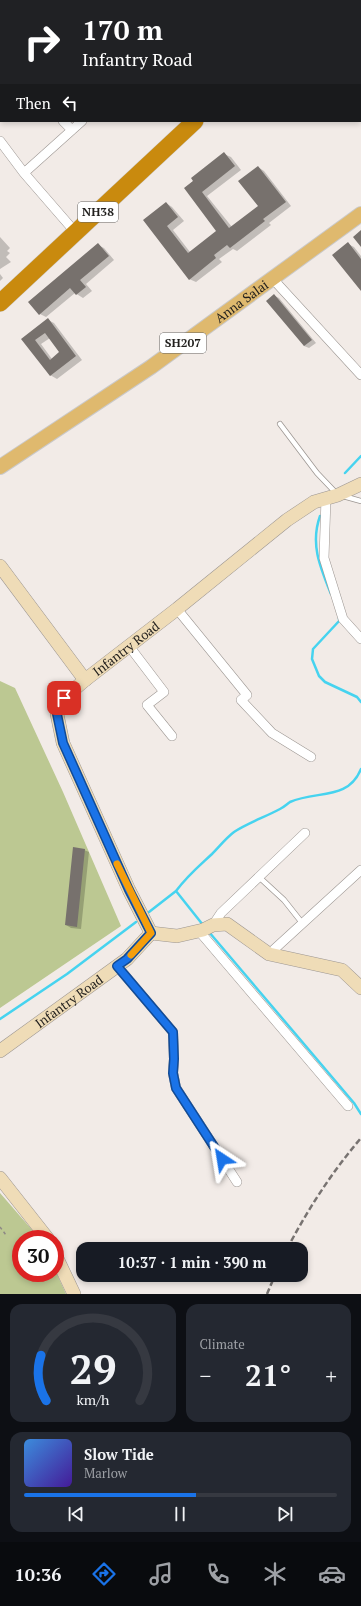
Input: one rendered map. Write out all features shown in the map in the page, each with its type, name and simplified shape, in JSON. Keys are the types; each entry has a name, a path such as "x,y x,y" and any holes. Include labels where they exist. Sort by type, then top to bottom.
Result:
{"highway":[{"name":"NH38","path":"0,303 194,122"}],"main road":[{"name":"Anna Salai","path":"0,467 151,367 361,214"},
{"name":"Infantry Road","path":"0,1051 127,959 151,933 129,890 63,743 57,714 64,698 287,520 314,502 361,484"},
{"path":"0,566 85,680"},
{"path":"151,933 177,936 200,931 213,925 227,924 269,954 342,970 360,983"},
{"path":"0,1178 41,1230"},
{"path":"64,1273 74,1294"}],"street":[{"path":"64,122 72,130"},
{"path":"24,173 81,122"},
{"path":"0,141 24,173 76,233"},
{"path":"272,278 361,375"},
{"path":"332,496 324,558 343,619 361,639"},
{"path":"177,609 247,695 241,700 272,733 311,757"},
{"path":"129,646 164,692 147,704 172,736"},
{"path":"213,925 221,913 305,833"},
{"path":"269,954 361,870"},
{"path":"200,931 348,1106"},
{"path":"117,966 173,1032 173,1073 176,1088 237,1182"}],"lane":[{"path":"280,424 317,473 332,496 361,501"},
{"path":"259,877 284,900 303,924"}],"path":[{"path":"0,1227 6,1235"}],"green space":[{"path":"0,681 15,688 63,792 121,926 0,1008"},
{"path":"0,1193 32,1230 12,1230 12,1282 60,1282 66,1294 0,1294"}],"building":[{"path":"224,152 235,166 202,192 229,228 258,206 238,181 258,166 286,202 263,219 265,221 230,248 227,245 214,255 216,258 189,280 143,220 166,202 178,217 167,226 188,253 216,231 184,188 193,181 191,178"},
{"path":"361,230 361,247 353,237"},
{"path":"348,242 361,259 361,291 332,255"},
{"path":"98,243 109,256 80,280 86,287 76,295 70,288 39,315 28,302"},
{"path":"274,294 312,340 304,346 266,301"},
{"path":"48,318 76,356 50,376 21,339","holes":["45,333 59,352 50,360 35,340"]},
{"path":"73,847 85,849 77,927 65,925"}],"waterway":[{"path":"345,473 361,456"},
{"path":"320,516 317,526 316,546 320,565 331,594"},
{"path":"339,619 340,620 313,649 312,659 319,676 325,682 357,697 361,702"},
{"path":"203,925 176,891 193,871 234,832 300,798 340,790 348,786 355,779 361,769"},
{"path":"149,912 176,891"},
{"path":"0,1019 67,974 136,922"},
{"path":"209,932 354,1103 361,1114"}],"railway":[{"path":"291,1242 321,1191 361,1138"},
{"path":"267,1294 272,1282"}],"slow traffic":[{"path":"117,864 151,933 131,955"}],"route":[{"path":"64,698 57,714 63,743 129,890 151,933 127,959 117,966 173,1032 173,1073 176,1088 222,1159"}]}
